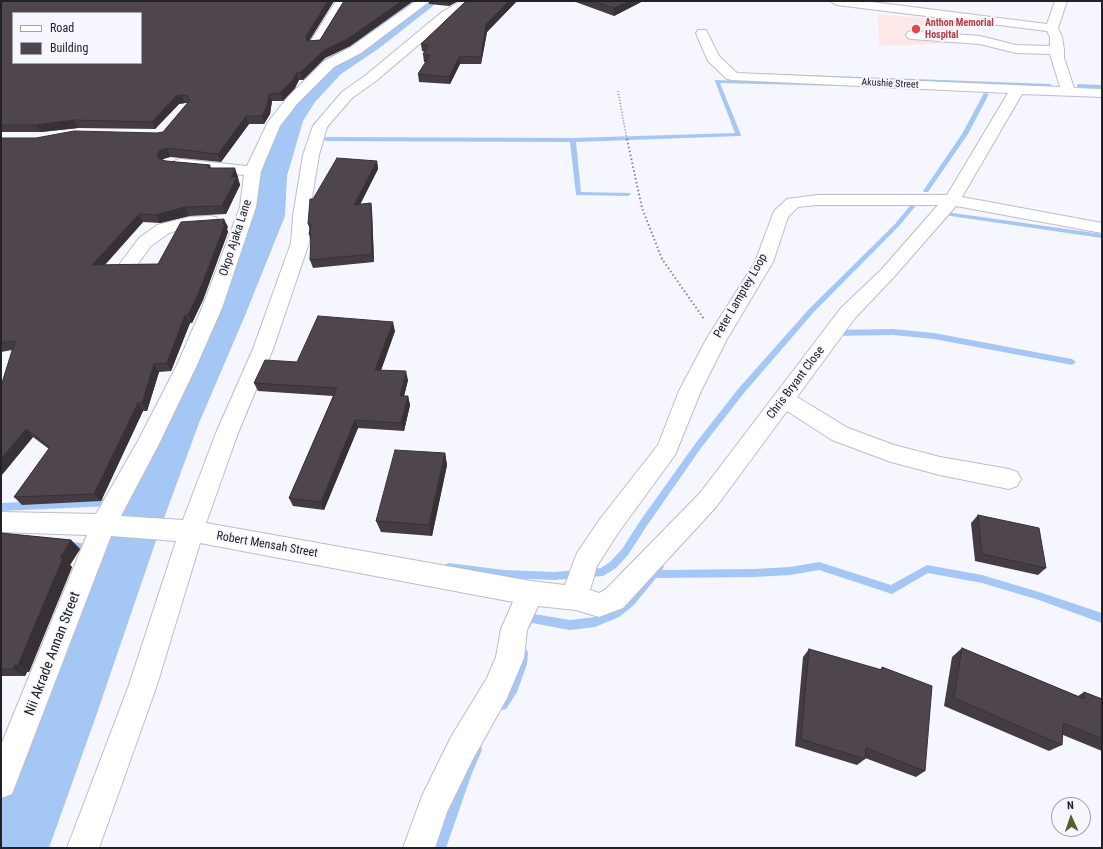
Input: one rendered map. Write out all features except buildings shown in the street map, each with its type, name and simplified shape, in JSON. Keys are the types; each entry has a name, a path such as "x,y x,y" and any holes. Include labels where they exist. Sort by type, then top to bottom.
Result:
{"street":[{"path":"316,44 342,1"},
{"name":"Okpo Ajaka Lane","path":"103,525 147,446 187,365 212,308 248,207 253,171 273,126 292,101 329,64 356,50 424,1"},
{"path":"83,848 143,685 191,531 227,433 263,349 300,243 301,216 311,155 320,126 347,95 371,78 446,14 469,1"},
{"path":"837,1 1052,28"},
{"path":"1061,1 1052,28 1056,38 1058,50 1057,58 1069,92"},
{"name":"Akushie Street","path":"702,33 713,58 732,76 737,77 1102,93"},
{"path":"912,35 980,40 1016,49 1058,50"},
{"name":"Chris Bryant Close","path":"531,593 576,598 599,605 614,599 708,500 848,313 887,274 952,200 986,140 1017,90"},
{"path":"170,163 253,171"},
{"name":"Peter Lamptey Loop","path":"576,598 579,580 586,561 609,526 667,449 690,391 717,338 764,262 780,215 793,203 817,200 952,200 1102,228"},
{"path":"128,265 145,242 163,229 189,222 243,220"},
{"path":"784,400 840,434 891,453 940,466 1009,479"},
{"name":"Robert Mensah Street","path":"1,522 103,525 191,531 531,593"},
{"name":"Nii Akrade Annan Street","path":"1,783 103,525"},
{"path":"419,848 439,794 462,748 498,688 510,658 514,629 531,593"}],"path":[{"path":"618,91 627,141 642,208 662,259 717,338"}],"shaded area":[{"name":"Anthon Memorial Hospital","path":"878,14 952,21 955,36 989,42 879,46"}],"waterway":[{"path":"15,848 66,716 134,529 176,423 224,318 267,216 270,176 288,121 303,97 331,68 369,43 424,1"},
{"path":"753,74 1050,85"},
{"path":"573,140 738,135 717,81 845,85"},
{"path":"1079,86 1102,87"},
{"path":"926,191 965,134 986,94"},
{"path":"326,139 573,140"},
{"path":"573,140 578,194 628,194"},
{"path":"449,567 504,574 555,576 603,572 613,565 625,552 698,446 741,391 811,311 897,225 916,202"},
{"path":"939,213 1102,236"},
{"path":"834,333 893,332 934,336 1072,362"},
{"path":"131,489 160,464"},
{"path":"1,507 112,502"},
{"path":"68,545 104,551 131,531"},
{"path":"654,574 754,573 790,571 819,566 892,590 927,569 982,579 1039,596 1102,618"},
{"path":"527,624 528,618 570,625 595,622 616,614 631,602 659,567"},
{"path":"502,705 513,688 522,664 523,653"},
{"path":"440,848 467,772 477,750"}],"place":[{"name":"Anthon Memorial Hospital","path":"916,29"}]}
